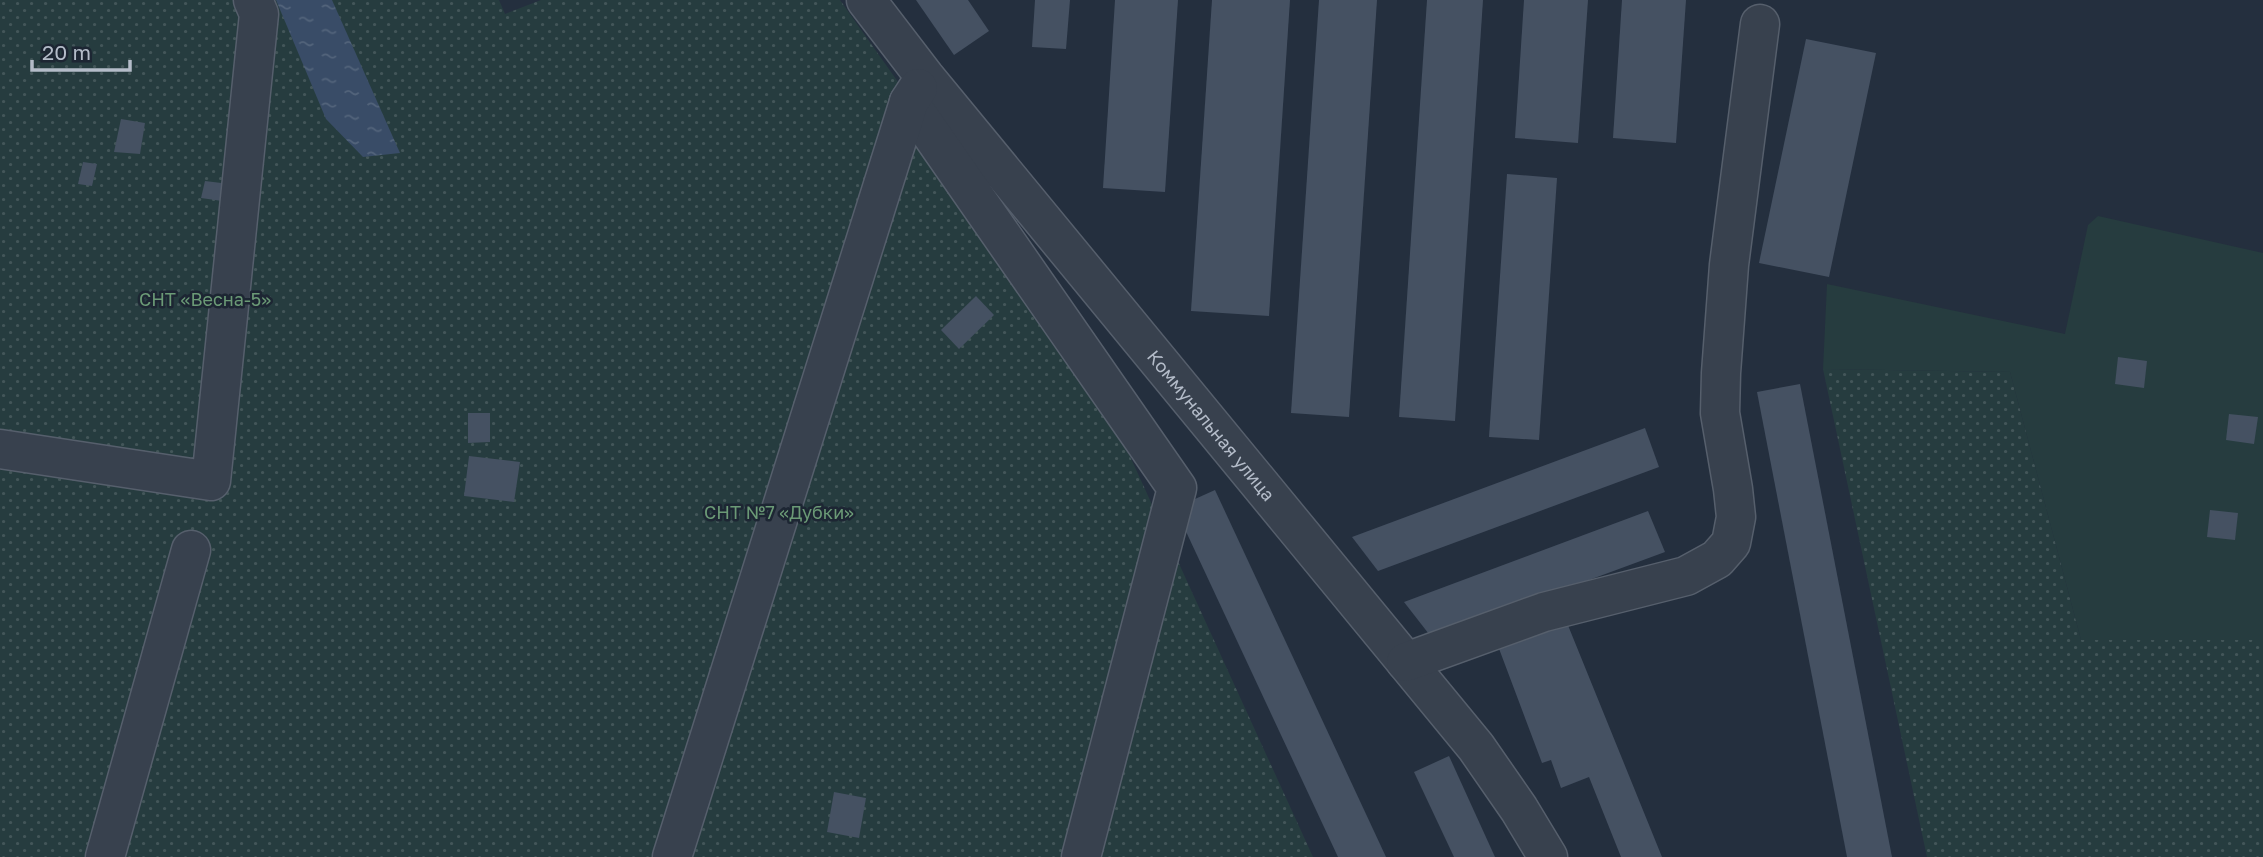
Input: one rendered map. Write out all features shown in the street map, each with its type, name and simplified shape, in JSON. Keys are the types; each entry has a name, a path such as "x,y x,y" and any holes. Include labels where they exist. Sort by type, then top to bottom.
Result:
{"street":[{"path":"0,449 211,481 259,14 253,0"},
{"name":"Коммунальная улица","path":"866,0 917,90 1476,747 1548,857"},
{"path":"1406,662 1544,612 1686,576 1717,559 1731,542 1735,517 1720,413 1721,373 1729,265 1760,24"},
{"path":"673,857 917,90"},
{"path":"917,90 1177,488 1081,857"},
{"path":"105,857 191,550"}],"green space":[{"name":"СНТ №7 «Дубки»","path":"0,0 499,0 505,14 541,0 840,0 1070,325 1313,857 0,857"},
{"path":"2098,216 2263,253 2263,640 2081,640 2010,372 1823,369 1827,284 2065,334 2088,225"},
{"path":"1823,369 2010,372 2081,640 2263,640 2263,857 1927,857"}],"water":[{"path":"276,0 332,0 400,153 363,157 326,119"}],"building":[{"path":"916,0 968,0 989,31 954,55"},
{"path":"1035,0 1070,0 1066,49 1032,47"},
{"path":"1115,0 1178,0 1165,192 1103,188"},
{"path":"1212,0 1290,0 1269,316 1191,311"},
{"path":"1319,0 1377,0 1349,417 1291,413"},
{"path":"1427,0 1483,0 1455,421 1399,417"},
{"path":"1524,0 1588,0 1578,143 1515,138"},
{"path":"1622,0 1686,0 1676,143 1613,138"},
{"path":"1806,39 1876,53 1829,277 1759,263"},
{"path":"121,119 145,123 140,154 114,152"},
{"path":"83,162 97,164 92,186 78,184"},
{"path":"1507,174 1557,178 1539,440 1489,437"},
{"path":"205,181 238,185 236,203 201,198"},
{"path":"976,296 994,315 959,349 941,330"},
{"path":"2118,357 2147,361 2144,388 2115,384"},
{"path":"1800,384 1892,857 1847,857 1757,392"},
{"path":"468,413 490,413 490,442 468,443"},
{"path":"2229,414 2258,417 2254,444 2226,440"},
{"path":"1645,428 1659,467 1378,571 1352,537"},
{"path":"469,456 520,462 514,502 464,496"},
{"path":"1215,490 1386,857 1338,857 1175,508"},
{"path":"2210,510 2238,513 2235,540 2207,537"},
{"path":"1648,511 1665,552 1432,638 1404,602"},
{"path":"1563,613 1662,857 1621,857 1589,777 1561,788 1551,760 1542,763 1495,638"},
{"path":"1449,756 1495,857 1454,857 1414,772"},
{"path":"834,792 866,798 859,838 827,832"}],"park label":[{"name":"СНТ «Весна-5»","path":"205,299"}]}
